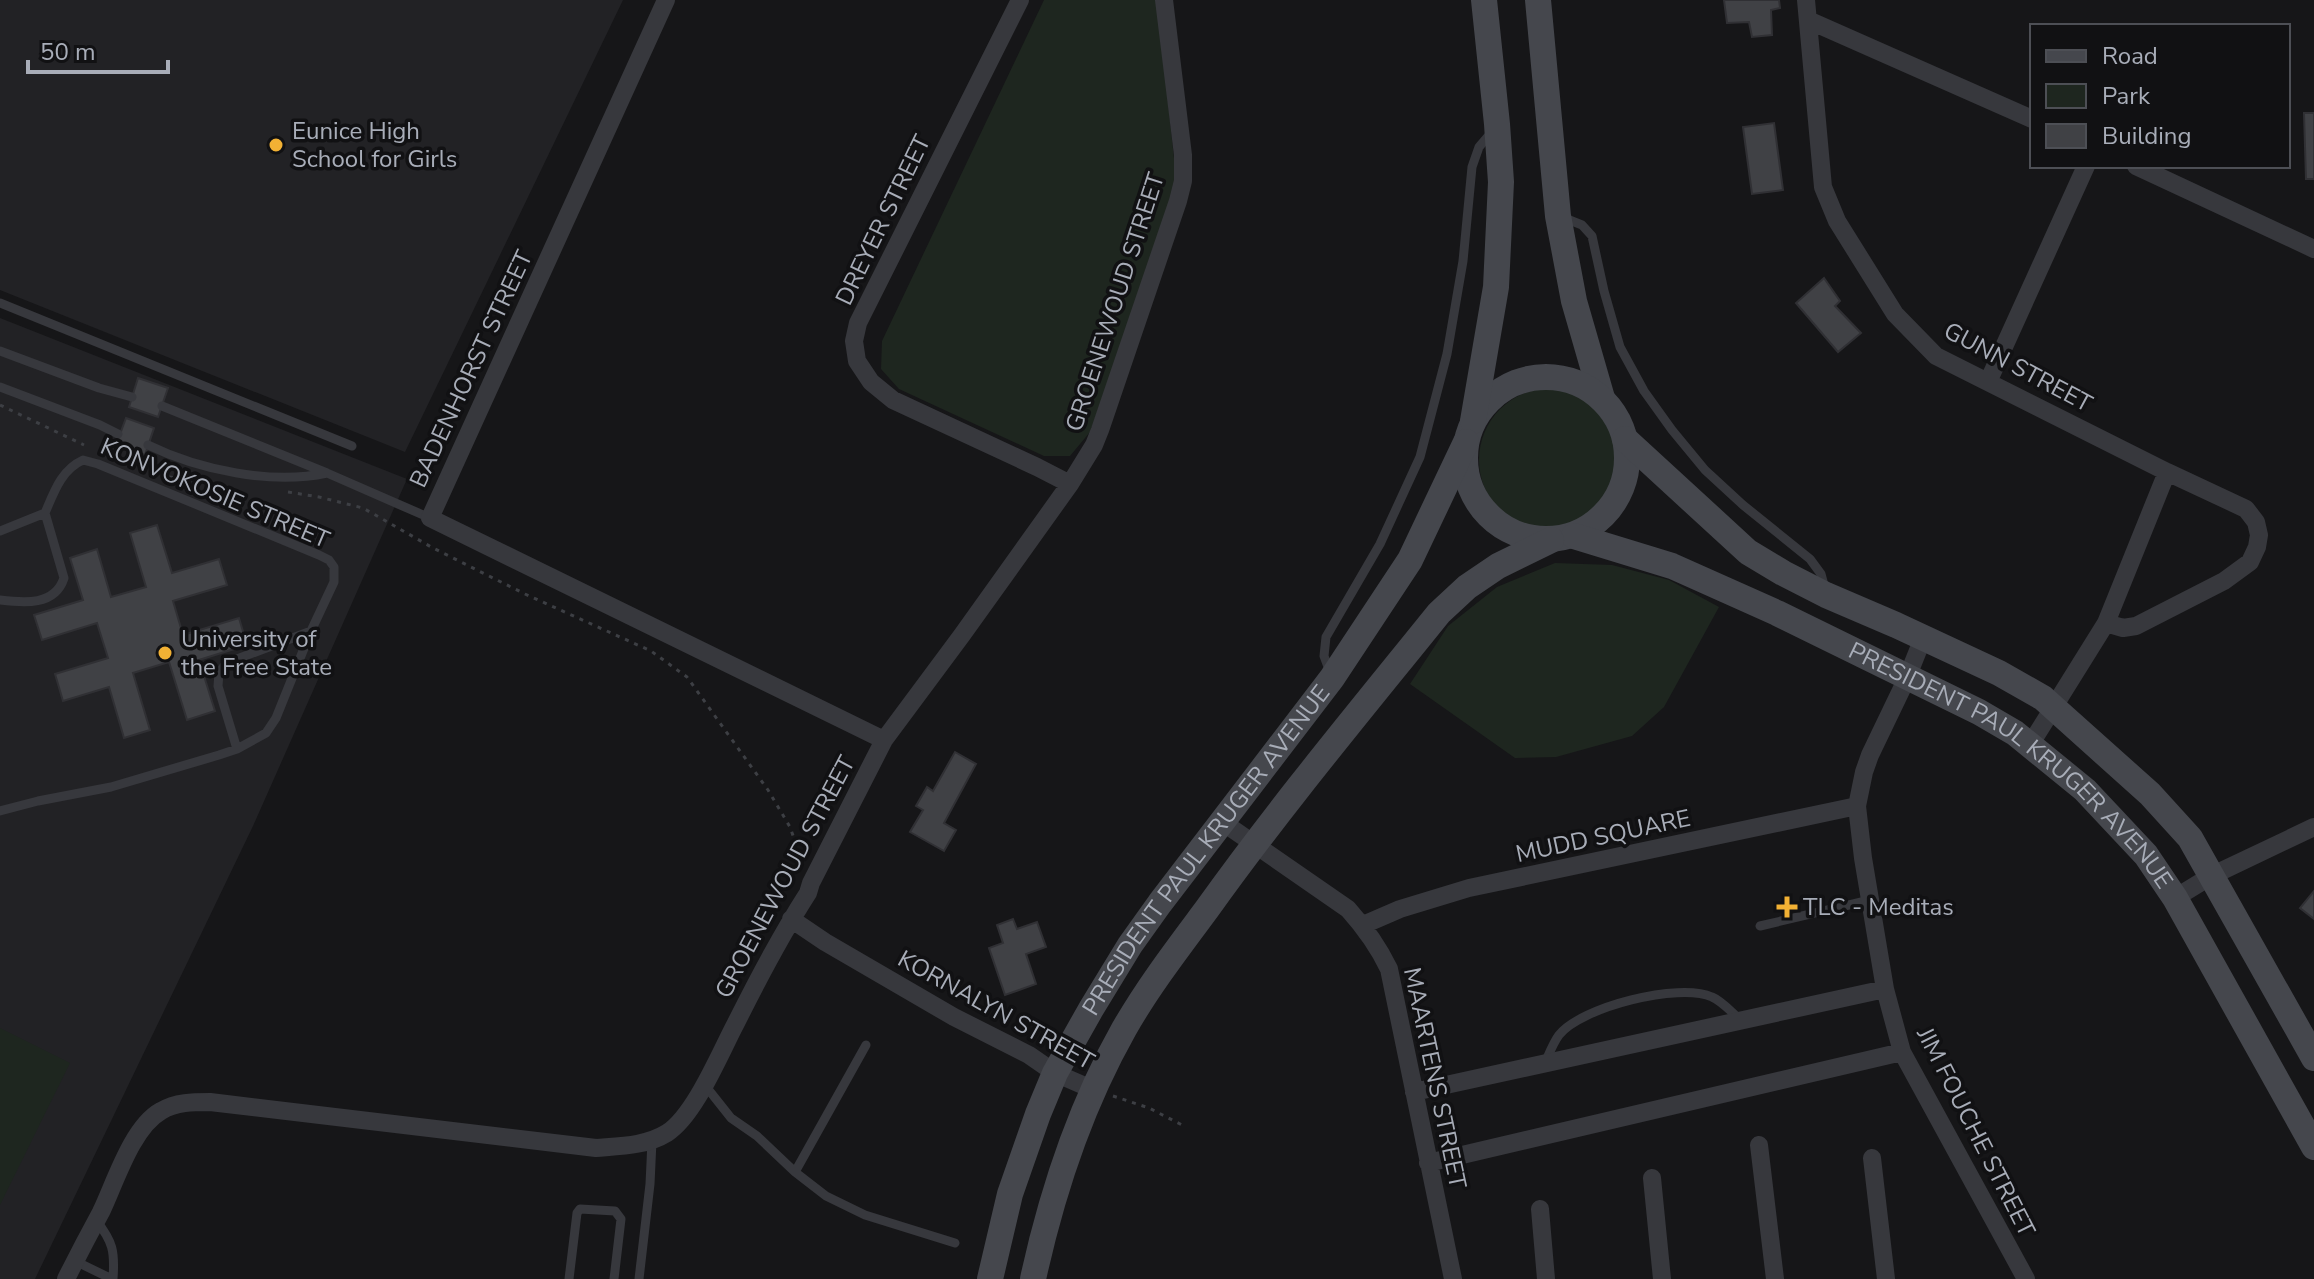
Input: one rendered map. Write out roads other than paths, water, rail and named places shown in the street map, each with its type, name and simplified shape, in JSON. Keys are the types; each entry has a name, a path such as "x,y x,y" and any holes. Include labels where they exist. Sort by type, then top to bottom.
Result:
{"street":[{"name":"BADENHORST STREET","path":"666,0 430,518 884,740"},
{"name":"DREYER STREET","path":"1020,0 858,323 854,341 857,361 871,382 893,400 1070,484"},
{"name":"GROENEWOUD STREET","path":"70,1274 123,1160 143,1128 159,1112 174,1105 210,1102 596,1148 652,1141 680,1122 704,1084 791,919 808,893 884,740 1070,484 1100,430 1183,181 1183,155 1164,0"},
{"name":"PRESIDENT PAUL KRUGER AVENUE","path":"990,1279 1010,1194 1055,1073 1130,945 1332,678 1410,560 1469,433 1496,287 1501,182 1484,0"},
{"path":"1538,0 1558,216 1574,301 1602,398 1621,424 1625,439 1628,451 1626,477 1616,502 1598,522 1563,538 1522,537 1495,523 1476,500 1466,472 1469,433 1486,403 1506,387 1531,378 1556,377 1581,384 1602,398"},
{"name":"GUNN STREET","path":"1806,0 1823,187 1837,221 1895,314 1936,356 2246,509 2256,522 2259,535 2250,562 2224,581 2136,626 2123,628 2106,623"},
{"path":"1808,20 2030,118"},
{"path":"1988,382 2085,168"},
{"path":"2140,168 2314,249"},
{"name":"PRESIDENT PAUL KRUGER AVENUE","path":"1625,439 1748,552 1826,595 1999,673 2043,698 2150,794 2190,838 2314,1058"},
{"name":"DREYER STREET","path":"1037,467 1083,464"},
{"path":"2030,745 2106,623 2167,472"},
{"name":"PRESIDENT PAUL KRUGER AVENUE","path":"1033,1279 1060,1175 1094,1090 1124,1030 1154,982 1254,844 1439,613 1467,587 1498,566 1563,538 1624,549 1672,566 1777,613 1979,712 2030,745 2085,790 2146,855 2175,898 2314,1147"},
{"name":"JIM FOUCHE STREET","path":"1923,638 1870,755 1857,806 1863,858 1885,989 1902,1052 2026,1279"},
{"name":"MUDD SQUARE","path":"1363,925 1400,909 1469,888 1857,806"},
{"name":"MAARTENS STREET","path":"1221,821 1348,909 1380,949 1389,969 1453,1279"},
{"path":"2175,898 2211,876 2314,827"},
{"name":"KORNALYN STREET","path":"791,919 954,1017 1029,1055 1055,1073 1094,1090"},
{"path":"1414,1092 1885,989"},
{"path":"1428,1163 1902,1052"},
{"path":"1759,1145 1775,1279"},
{"path":"1872,1158 1886,1279"},
{"path":"1652,1178 1662,1279"},
{"path":"1540,1209 1546,1279"}],"lane":[{"path":"1332,678 1324,656 1326,637 1380,544 1420,457 1450,338 1463,261 1472,167 1479,147 1497,124"},
{"path":"1558,216 1582,225 1592,236 1620,347 1644,391 1705,470 1810,559 1821,574 1826,595"},
{"path":"0,303 352,446"},
{"path":"0,351 132,397"},
{"path":"0,387 118,434"},
{"path":"162,406 430,518"},
{"path":"148,445 196,464 261,476 306,477 327,473"},
{"name":"KONVOKOSIE STREET","path":"0,811 111,787 237,749 266,733 276,718 334,582 334,567 329,560 293,542 83,460 71,465 45,513"},
{"path":"0,531 45,513 64,578 61,587 43,599 30,602 0,600"},
{"path":"237,749 218,686 219,673 224,666 237,659 311,631"},
{"path":"1760,926 1870,900"},
{"path":"1544,1064 1560,1034 1581,1017 1619,1003 1669,992 1692,991 1713,997 1741,1020"},
{"path":"795,1172 866,1045"},
{"path":"704,1084 731,1118 757,1136 826,1196 865,1215 955,1243"},
{"path":"639,1279 652,1141"},
{"path":"569,1279 580,1209 615,1211 621,1219 614,1279"},
{"path":"70,1274 113,1279 115,1260 111,1239 96,1220"}],"place":[{"name":"Eunice High School for Girls","path":"276,145"},
{"name":"University of the Free State","path":"165,653"},
{"name":"TLC - Meditas","path":"1787,907"}]}
